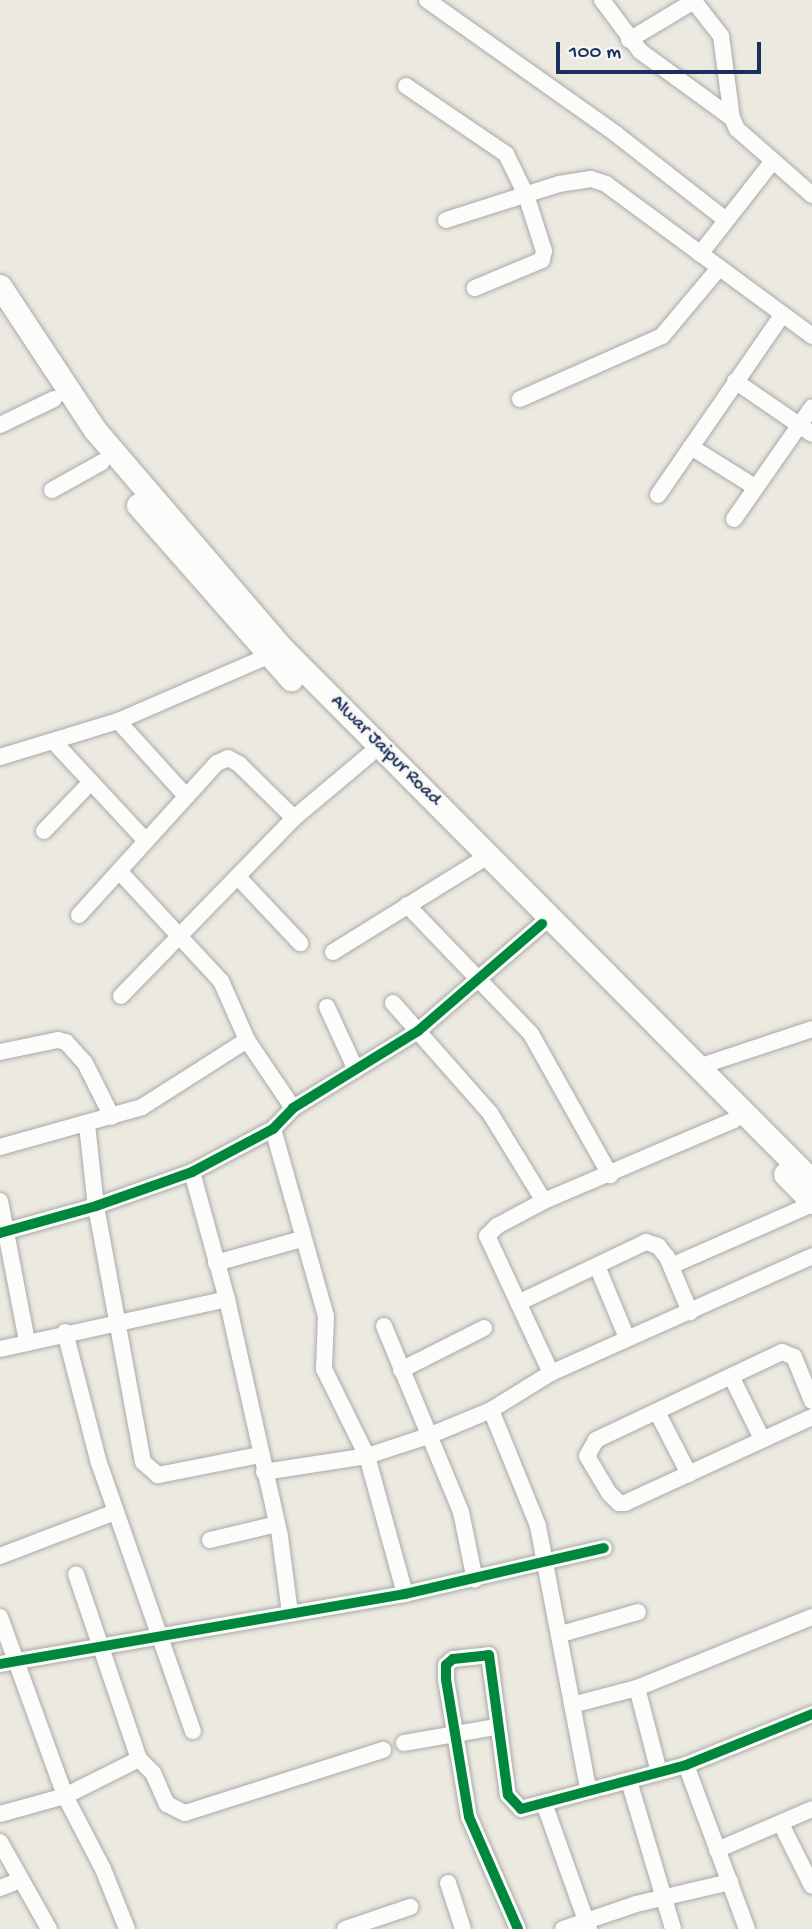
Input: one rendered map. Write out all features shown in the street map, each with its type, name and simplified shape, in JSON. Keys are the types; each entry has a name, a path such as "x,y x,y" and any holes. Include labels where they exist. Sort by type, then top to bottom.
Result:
{"main road":[{"name":"Alwar Jaipur Road","path":"0,286 95,430 283,649 701,1066 812,1181"},
{"name":"Alwar Jaipur Road","path":"0,313 54,398 102,462 268,656 542,924 812,1203"}],"street":[{"path":"428,0 616,134 726,220"},
{"path":"602,0 629,40 732,118 750,145 812,195"},
{"path":"629,40 694,1 721,36 732,118"},
{"path":"406,86 506,154 526,195 544,251 542,260 475,288"},
{"path":"700,254 773,161"},
{"path":"446,220 526,195 591,179 606,184 812,336"},
{"path":"520,399 662,336 719,268"},
{"path":"658,495 782,315"},
{"path":"735,381 806,429"},
{"path":"0,425 54,398"},
{"path":"734,519 755,487 806,429 812,407"},
{"path":"691,447 755,487"},
{"path":"52,490 102,462"},
{"path":"0,757 118,721 268,656"},
{"path":"118,721 185,795"},
{"path":"54,742 89,784 145,840"},
{"path":"121,996 294,818 369,755"},
{"path":"79,915 217,762 228,758 294,818"},
{"path":"44,831 89,784"},
{"path":"332,952 478,862"},
{"path":"120,872 221,981 247,1040 293,1108"},
{"path":"238,877 300,943"},
{"path":"407,905 531,1034 610,1175"},
{"path":"3,1232 96,1206 192,1172 273,1129 293,1108 418,1031 477,977 542,924"},
{"path":"393,1003 490,1113 544,1201"},
{"path":"327,1007 356,1070"},
{"path":"701,1066 811,1030"},
{"path":"0,1052 58,1040 66,1042 85,1063 112,1117"},
{"path":"0,1147 87,1125 142,1107 247,1040"},
{"path":"551,1373 487,1236 497,1226 544,1201 734,1120"},
{"path":"87,1125 96,1206 142,1462 150,1473 260,1455"},
{"path":"273,1129 329,1329 322,1357 324,1369 367,1456 405,1594"},
{"path":"192,1172 227,1299 277,1524 290,1613"},
{"path":"0,1201 3,1232 27,1341"},
{"path":"671,1266 812,1203"},
{"path":"216,1263 302,1239"},
{"path":"518,1303 646,1242 658,1246 671,1266 690,1312"},
{"path":"264,1472 367,1456 431,1435 491,1410 551,1373 812,1256"},
{"path":"597,1266 627,1338"},
{"path":"0,1349 65,1332 118,1324 227,1299"},
{"path":"384,1326 461,1512 475,1580"},
{"path":"401,1370 484,1328"},
{"path":"65,1332 115,1512 193,1731"},
{"path":"812,1401 789,1352 596,1440 587,1456 619,1503 690,1474 812,1417"},
{"path":"732,1378 762,1439"},
{"path":"491,1410 528,1492 546,1559 588,1788"},
{"path":"657,1412 690,1474"},
{"path":"0,1556 115,1512"},
{"path":"210,1540 277,1524"},
{"path":"7,1663 101,1645 159,1639 405,1594 475,1580 546,1559 604,1548"},
{"path":"76,1574 139,1759 152,1773 167,1804 185,1813 383,1750"},
{"path":"561,1634 638,1612"},
{"path":"0,1617 7,1663 65,1796 103,1869 127,1929"},
{"path":"572,1705 638,1688 812,1617"},
{"path":"518,1929 469,1817 454,1735 446,1665 453,1659 486,1652 496,1727 514,1805 521,1809 545,1806 588,1788 629,1781 686,1765 812,1714"},
{"path":"638,1688 659,1772"},
{"path":"404,1743 496,1727"},
{"path":"0,1814 65,1796 139,1759"},
{"path":"686,1765 747,1929"},
{"path":"629,1781 673,1929"},
{"path":"545,1806 587,1926"},
{"path":"717,1850 812,1810"},
{"path":"780,1824 812,1886"},
{"path":"0,1842 49,1929"},
{"path":"0,1888 21,1880"},
{"path":"448,1882 464,1929"},
{"path":"563,1929 587,1926 663,1899 730,1882"},
{"path":"345,1929 372,1925 410,1907"}],"cycle path":[{"path":"0,1233 96,1206 192,1172 273,1129 293,1108 418,1031 542,924"},
{"path":"0,1664 405,1594 604,1548"},
{"path":"518,1929 469,1817 446,1679 446,1665 453,1659 489,1655 508,1795 521,1809 686,1765 812,1714"}]}
